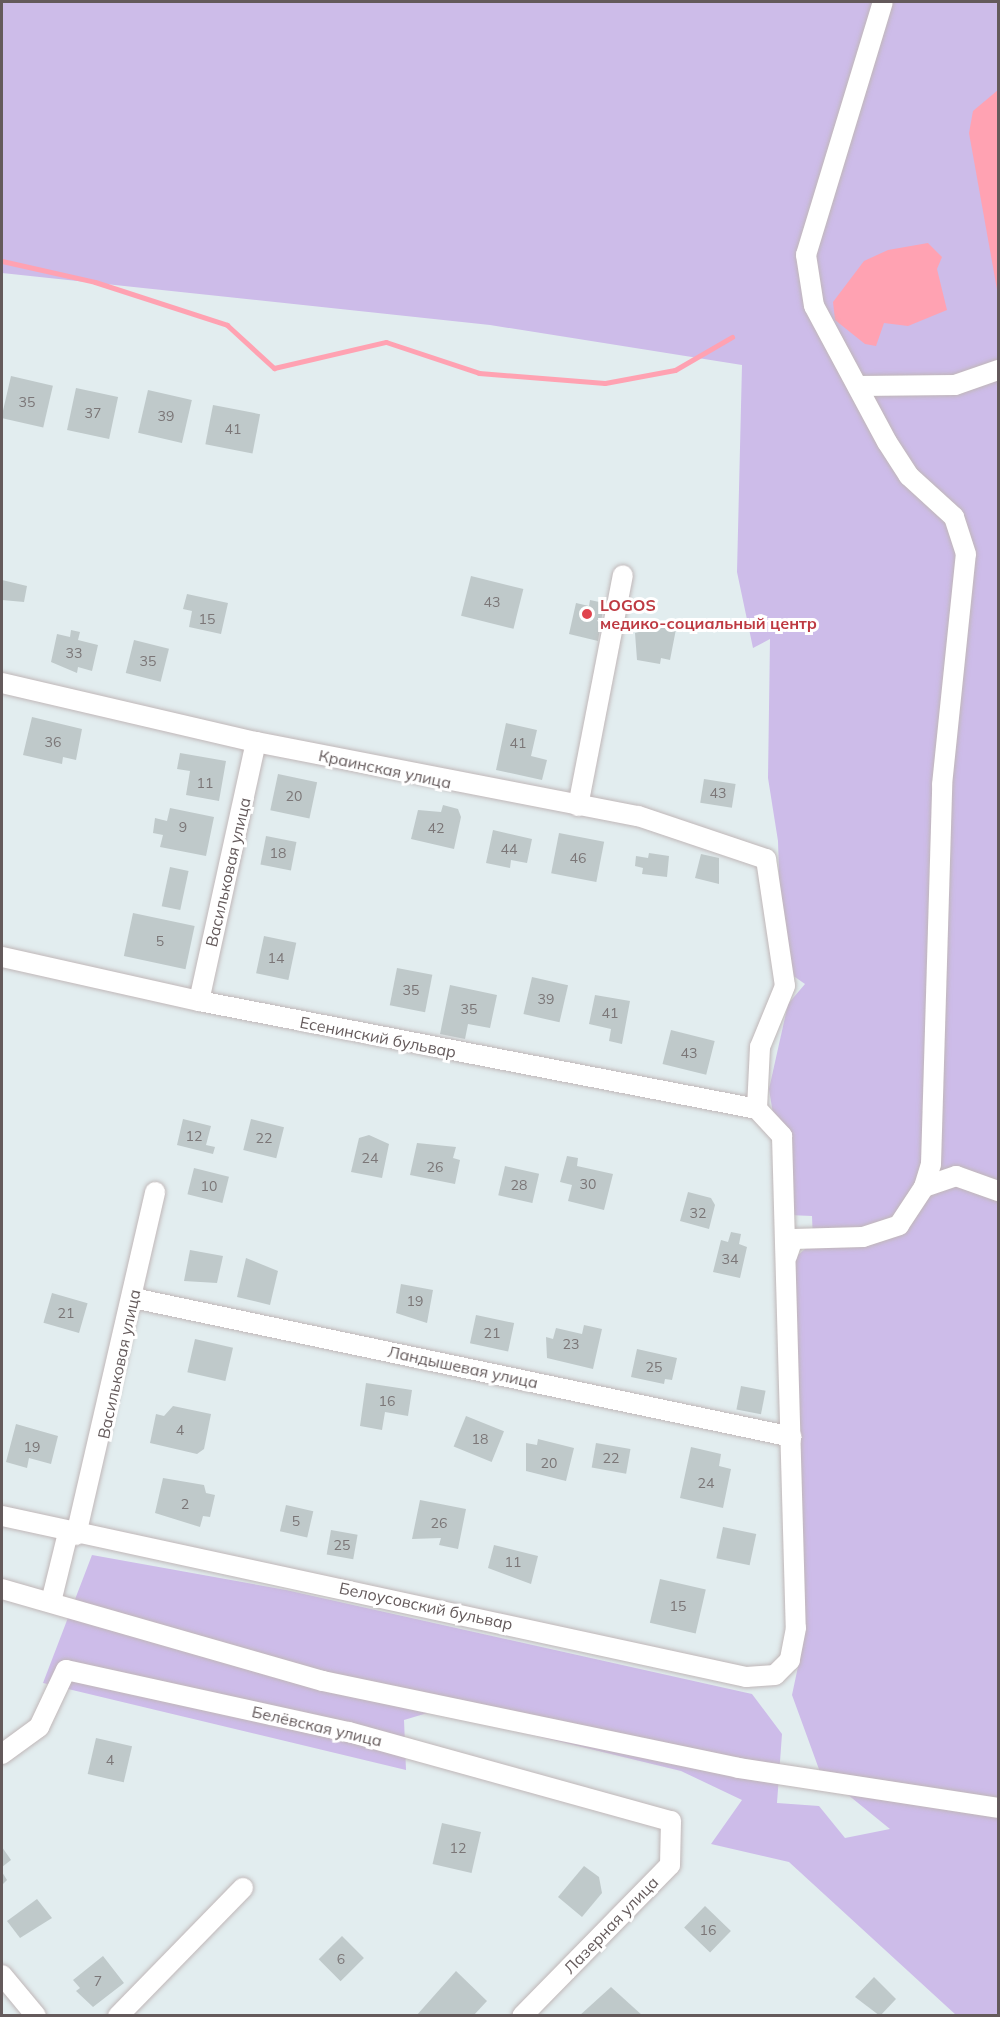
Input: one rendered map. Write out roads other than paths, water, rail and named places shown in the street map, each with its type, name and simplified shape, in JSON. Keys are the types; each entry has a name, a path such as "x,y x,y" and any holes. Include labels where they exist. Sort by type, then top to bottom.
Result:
{"street":[{"path":"786,1259 793,1239 830,1234 863,1237 899,1225 924,1187 931,1153 942,785 966,554 954,517 904,470 814,306 806,255 883,2"},
{"path":"859,386 955,385 999,370"},
{"path":"578,806 623,575"},
{"name":"Краинская улица","path":"2,683 256,742 694,831 766,859 785,986 760,1047 757,1109"},
{"name":"Васильковая улица","path":"199,1001 256,742"},
{"name":"Есенинский бульвар","path":"2,957 199,1001 757,1109"},
{"path":"757,1109 782,1136 792,1437"},
{"path":"924,1187 956,1176 999,1191"},
{"name":"Васильковая улица","path":"51,1602 72,1534 133,1298 156,1191"},
{"name":"Ландышевая улица","path":"133,1298 792,1437"},
{"name":"Белоусовский бульвар","path":"2,1516 72,1534 746,1677 775,1675 790,1660 796,1628 792,1437"},
{"path":"2,1589 334,1683 738,1768 999,1808"},
{"name":"Белёвская улица","path":"2,1754 39,1727 66,1670 349,1732 671,1821"},
{"name":"Лазерная улица","path":"522,2016 670,1865 671,1821"},
{"path":"118,2016 243,1888"},
{"path":"2,1976 36,2016"}],"waterway":[{"path":"2,261 95,282 227,325 274,368 386,342 479,373 605,383 675,370 732,337"}],"place":[{"name":"LOGOS медико-социальный центр","path":"587,614"}]}
